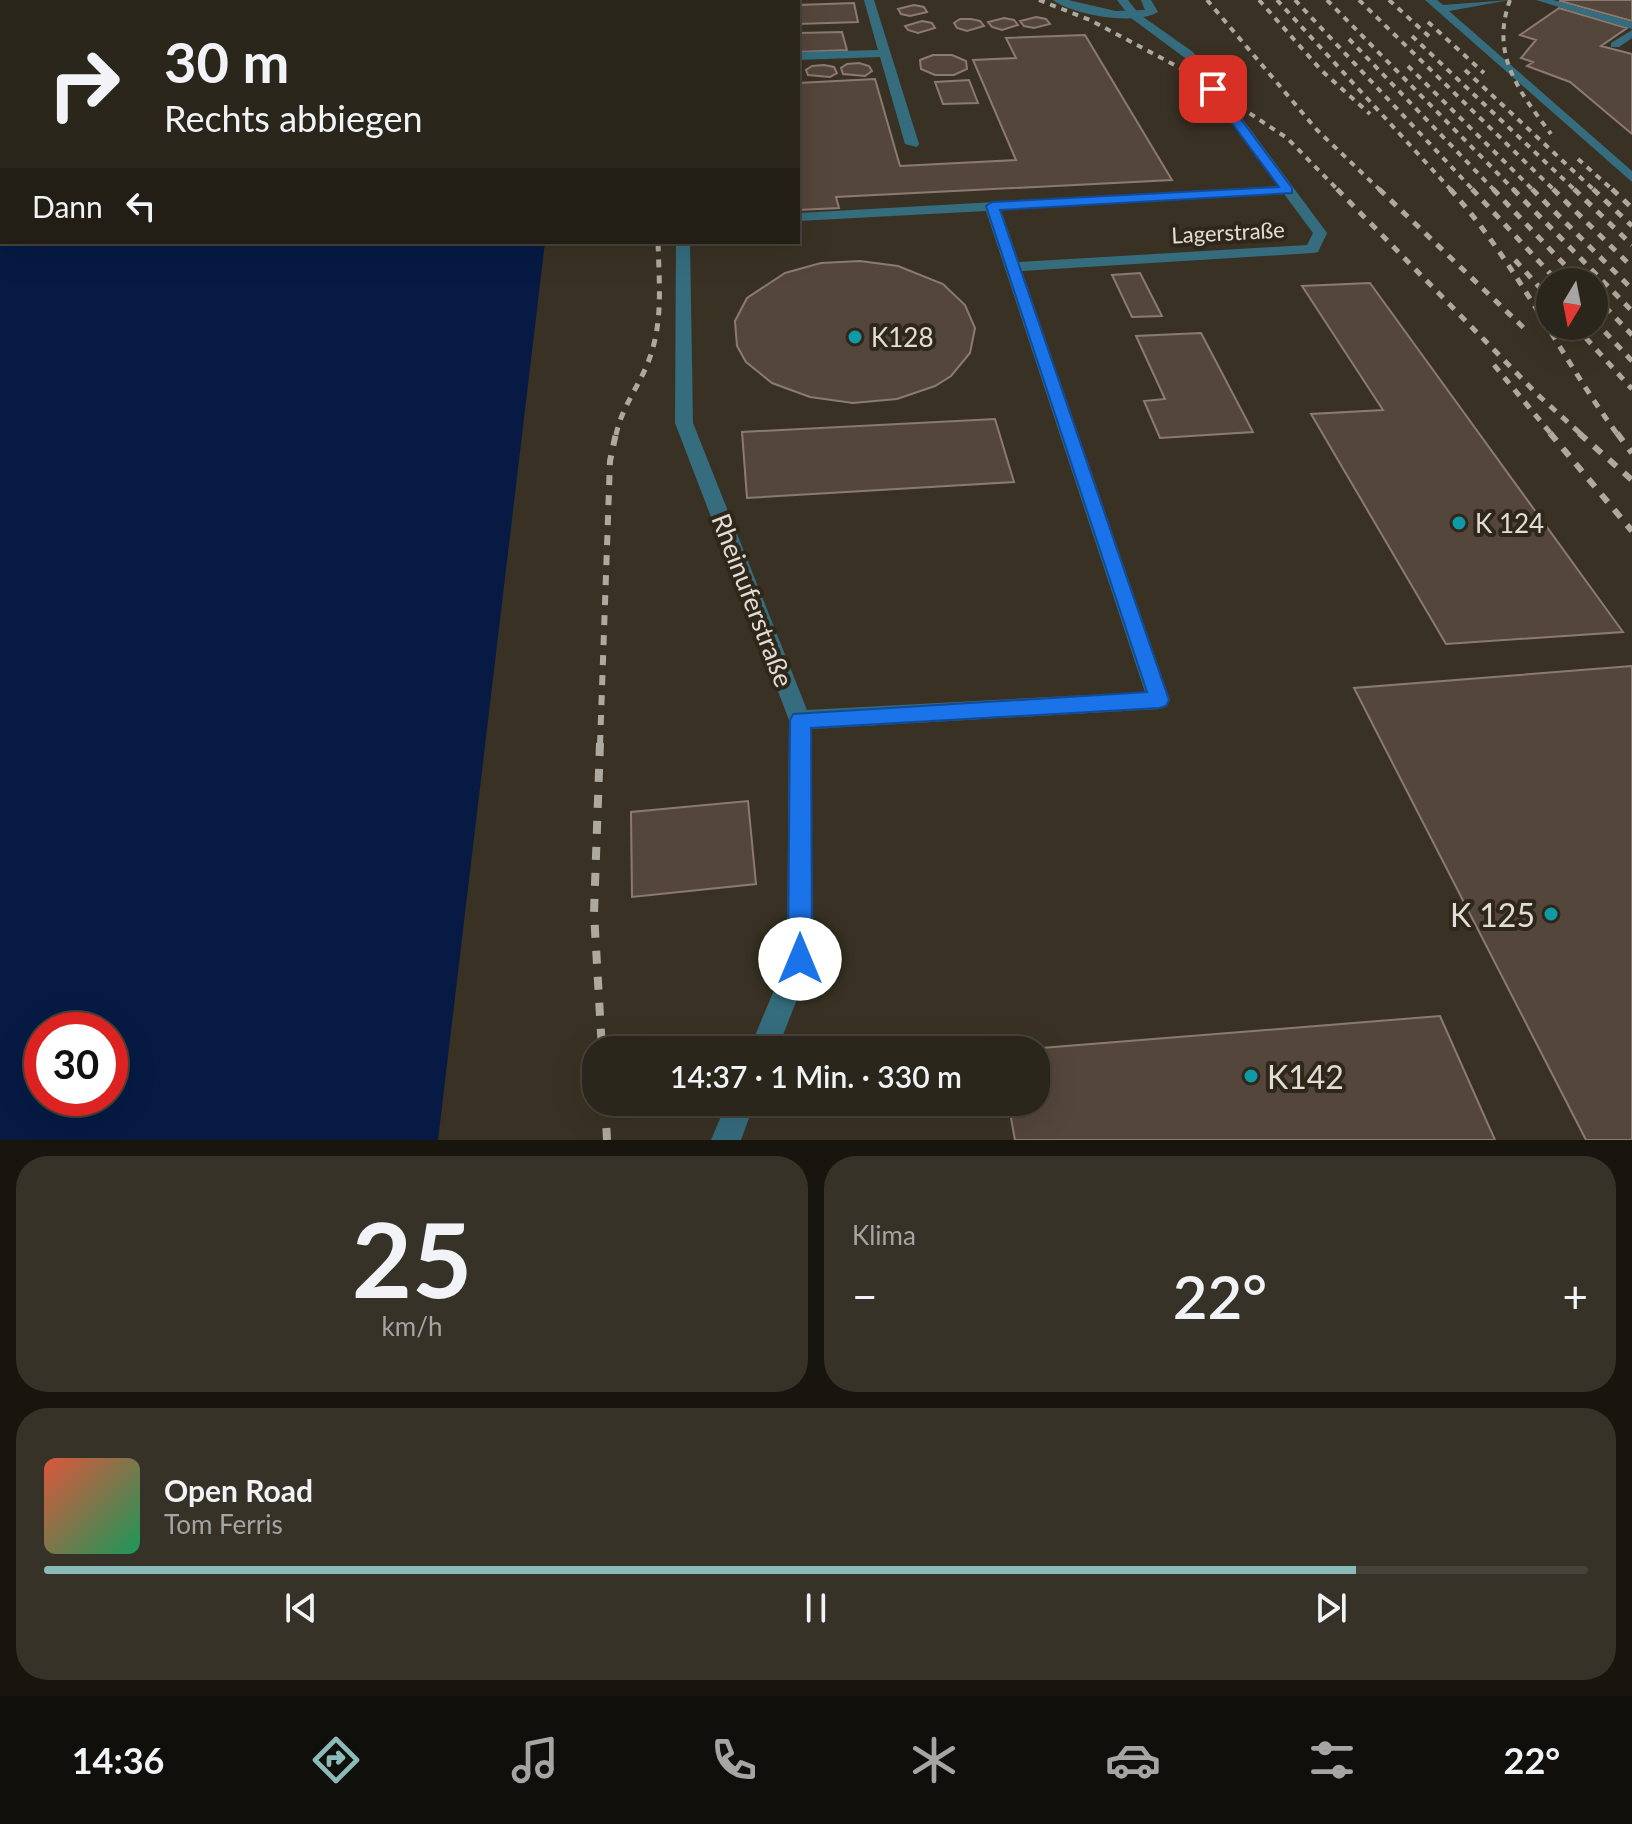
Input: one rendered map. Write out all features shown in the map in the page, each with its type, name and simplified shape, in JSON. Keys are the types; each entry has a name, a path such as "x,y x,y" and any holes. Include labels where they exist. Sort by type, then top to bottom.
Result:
{"street":[{"path":"869,0 912,144"},
{"path":"1058,0 1088,11 1135,16 1152,12 1146,0"},
{"name":"Lagerstraße","path":"1013,267 1313,249 1320,233 1189,55 1135,16 1122,0"},
{"path":"1436,5 1494,4 1505,0"},
{"path":"1541,0 1632,26"},
{"path":"1436,5 1632,178"},
{"path":"1615,45 1632,33"},
{"path":"800,56 884,53"},
{"path":"1610,159 1632,159"},
{"path":"800,217 1287,190"},
{"path":"800,720 1159,700 992,206"},
{"name":"Rheinuferstraße","path":"683,244 684,423 800,720 800,959 769,1036"},
{"path":"726,1140 735,1116"}],"water":[{"path":"0,244 545,244 438,1140 0,1140"}],"building":[{"path":"1561,0 1632,0 1632,21 1560,1"},
{"path":"854,3 858,22 800,24 800,5"},
{"path":"914,5 924,7 927,12 910,16 901,14 898,9"},
{"path":"1559,8 1627,28 1601,46 1632,54 1632,134 1570,82 1527,66 1533,62 1521,58 1536,40 1520,35"},
{"path":"1036,17 1046,19 1050,24 1034,28 1024,26 1020,21"},
{"path":"1004,18 1014,20 1018,25 1002,30 988,22"},
{"path":"960,19 980,21 984,26 967,31 957,28 954,23"},
{"path":"922,21 932,23 935,28 918,33 905,26"},
{"path":"842,32 847,50 800,52 800,33"},
{"path":"1085,35 1172,180 836,197 839,208 800,210 800,83 875,79 900,166 1016,160 973,60 1016,58 1006,38"},
{"path":"933,55 952,55 966,61 967,69 954,75 935,75 921,69 920,60"},
{"path":"859,63 869,66 872,71 865,76 843,74 841,68"},
{"path":"812,66 834,67 837,73 830,77 808,75 806,70"},
{"path":"969,80 978,103 943,104 935,82"},
{"name":"K128","path":"860,261 898,266 943,284 965,305 975,328 970,353 951,376 935,386 897,399 853,403 810,397 772,383 746,362 737,346 735,321 747,298 785,273 821,263"},
{"path":"1140,273 1162,316 1132,317 1112,275"},
{"name":"K 124","path":"1370,283 1623,632 1446,644 1311,414 1383,410 1302,286"},
{"path":"1201,333 1253,432 1160,438 1144,401 1165,399 1136,336"},
{"path":"995,419 1014,482 747,498 742,432"},
{"name":"K 125","path":"1632,666 1632,1140 1586,1140 1354,688"},
{"path":"748,801 756,884 632,897 631,812"},
{"name":"K142","path":"1440,1016 1495,1140 1015,1140 1011,1116 1050,1116 1050,1047"}],"railway":[{"path":"1039,0 1090,20 1184,70 1287,138 1339,191"},
{"path":"1207,0 1317,130 1381,191"},
{"path":"1259,0 1321,70 1370,114"},
{"path":"1277,0 1452,191"},
{"path":"1295,0 1474,191"},
{"path":"1327,0 1515,191"},
{"path":"1359,0 1555,191"},
{"path":"1389,0 1433,40"},
{"path":"1510,0 1503,38 1511,72 1528,103 1551,134"},
{"path":"1428,22 1484,73"},
{"path":"1412,36 1576,191"},
{"path":"1349,39 1495,191"},
{"path":"1408,66 1534,191"},
{"path":"1465,70 1595,191"},
{"path":"1578,159 1614,191"},
{"path":"1337,189 1538,395 1582,435"},
{"path":"1379,189 1526,330"},
{"path":"1450,189 1496,247 1618,435"},
{"path":"1472,189 1545,268"},
{"path":"1493,189 1568,268"},
{"path":"1513,189 1632,311"},
{"path":"1553,189 1632,267"},
{"path":"1574,189 1632,245"},
{"path":"1593,189 1632,226"},
{"path":"1612,189 1632,208"},
{"path":"1534,191 1632,289"},
{"path":"616,435 655,340 659,299 658,244"},
{"path":"1515,260 1536,283"},
{"path":"1608,310 1632,335"},
{"path":"1608,335 1632,361"},
{"path":"1588,340 1632,389"},
{"path":"1494,365 1552,435"},
{"path":"600,745 610,461 616,433"},
{"path":"1550,433 1632,531"},
{"path":"1579,433 1632,480"},
{"path":"1617,433 1632,453"},
{"path":"600,743 594,913 601,1036"},
{"path":"606,1116 607,1140"}],"place":[{"name":"K128","path":"855,337"},
{"name":"K 124","path":"1459,523"},
{"name":"K 125","path":"1551,914"},
{"name":"K142","path":"1251,1076"}],"route":[{"path":"800,959 800,720 1159,700 992,206 1287,190 1213,89"}]}
